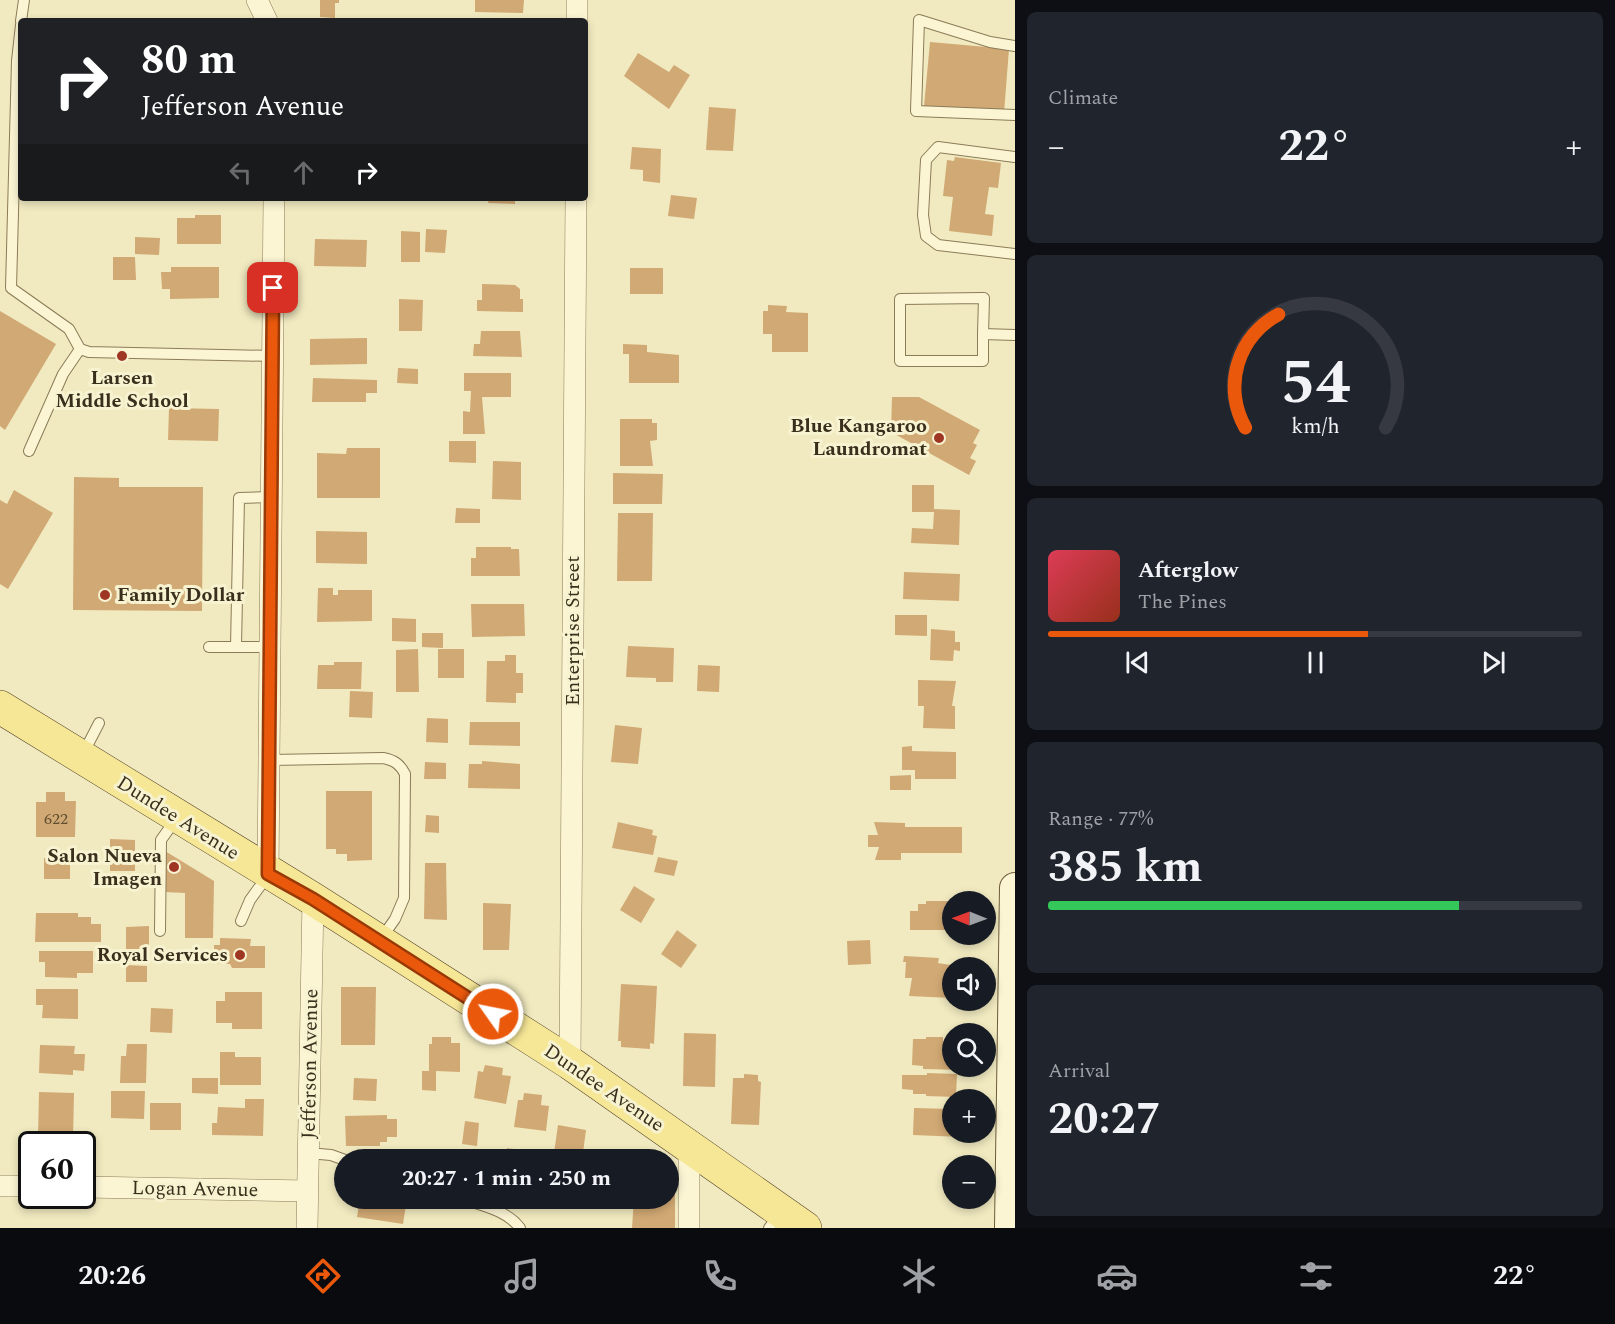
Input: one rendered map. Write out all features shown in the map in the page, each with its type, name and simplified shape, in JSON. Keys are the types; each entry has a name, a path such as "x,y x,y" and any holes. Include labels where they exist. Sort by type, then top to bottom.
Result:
{"main road":[{"name":"Dundee Avenue","path":"0,707 268,874 313,899 570,1063 689,1146 785,1222"},
{"path":"1010,1228 1013,1183 1015,888"}],"street":[{"path":"258,0 266,18"},
{"path":"577,0 577,18"},
{"path":"268,874 274,201"},
{"name":"Enterprise Street","path":"570,1063 576,201"},
{"name":"Jefferson Avenue","path":"307,1228 313,899"},
{"path":"689,1146 689,1228"},
{"path":"0,1186 18,1186"},
{"name":"Logan Avenue","path":"96,1187 307,1191"}],"lane":[{"path":"22,18 24,0"},
{"path":"1015,46 990,42 920,20 916,111 1015,115"},
{"path":"18,52 11,288 69,329 80,349 89,352 272,356"},
{"path":"1015,157 938,147 926,160 923,215 926,236 938,244 1015,254"},
{"path":"984,298 983,334 983,361 900,361 900,299 984,298"},
{"path":"983,334 1015,335"},
{"path":"29,451 63,374 80,349"},
{"path":"236,647 239,498 272,497"},
{"path":"209,647 270,647"},
{"path":"81,758 99,723"},
{"path":"270,760 382,758 395,761 403,769 405,774 404,898 395,919 379,941"},
{"path":"160,931 161,840 177,817"},
{"path":"241,921 250,900 268,874"},
{"path":"308,1154 334,1156"},
{"path":"492,1209 515,1221 520,1228"}],"building":[{"path":"320,0 339,0 339,3 335,3 335,18 320,17"},
{"path":"475,0 524,0 523,13 475,12"},
{"path":"930,42 1009,49 1004,113 924,106"},
{"path":"638,53 669,72 674,65 690,75 669,109 624,76"},
{"path":"709,107 736,109 733,151 706,150"},
{"path":"632,147 661,149 660,183 643,181 643,170 630,169"},
{"path":"955,157 1001,163 998,188 989,187 985,214 994,215 992,236 949,231 953,197 943,196 947,160 954,161"},
{"path":"671,195 697,198 694,219 668,216"},
{"path":"488,201 515,201 515,204 488,203"},
{"path":"195,215 221,215 221,244 177,244 177,218 195,218"},
{"path":"426,229 447,230 445,253 425,252"},
{"path":"401,231 420,232 420,262 401,262"},
{"path":"135,237 160,238 159,255 135,254"},
{"path":"315,239 367,240 366,267 314,266"},
{"path":"113,257 135,257 136,280 113,280"},
{"path":"171,267 219,267 219,298 170,299 170,289 162,289 161,272 171,272"},
{"path":"630,268 663,268 663,294 630,294"},
{"path":"482,284 515,285 520,289 520,299 523,299 523,312 477,311 477,300 482,300"},
{"path":"399,299 423,300 422,331 399,331"},
{"path":"768,305 787,306 786,312 808,313 808,352 772,352 772,334 763,334 763,311 768,311"},
{"path":"0,311 56,344 5,430 0,426"},
{"path":"481,331 520,331 522,357 473,356 474,344 480,344"},
{"path":"367,338 367,364 310,365 310,339"},
{"path":"623,344 647,345 647,352 679,355 679,383 629,383 629,354 623,354"},
{"path":"398,368 418,369 418,384 397,383"},
{"path":"464,373 511,373 511,397 482,397 485,434 463,434 463,411 470,412 471,391 464,391"},
{"path":"313,378 377,380 377,393 366,393 366,402 312,402"},
{"name":"Blue Kangaroo Laundromat","path":"892,397 919,397 980,430 973,443 977,445 970,458 976,461 969,475 891,432"},
{"path":"169,408 219,409 218,441 168,440"},
{"path":"620,419 652,419 652,423 657,423 657,440 650,441 653,466 620,466"},
{"path":"449,441 476,441 476,463 449,462"},
{"path":"347,448 380,448 380,498 317,498 317,453 346,454"},
{"path":"493,461 521,462 521,500 492,499"},
{"path":"613,473 663,474 662,504 613,504"},
{"path":"74,477 119,478 119,487 203,487 202,611 73,610"},
{"path":"912,485 934,485 934,509 960,510 959,545 911,543 912,528 933,529 934,512 912,512"},
{"path":"14,490 53,513 8,589 0,584 0,500 7,504"},
{"path":"456,508 480,509 480,523 455,523"},
{"path":"618,513 653,513 652,581 617,581"},
{"path":"316,531 367,532 367,564 316,563"},
{"path":"476,547 519,549 520,576 471,576 471,558 476,558"},
{"path":"904,572 960,574 959,601 903,599"},
{"path":"318,588 333,588 333,595 338,595 338,590 372,590 372,621 317,622"},
{"path":"471,604 524,604 525,636 472,637"},
{"path":"895,615 927,615 927,636 895,635"},
{"path":"392,618 416,619 416,642 392,641"},
{"path":"931,629 955,631 955,642 960,642 960,651 954,650 953,661 930,660"},
{"path":"422,633 443,633 443,648 422,647"},
{"path":"628,646 674,648 673,682 656,682 656,678 626,677"},
{"path":"418,649 419,692 396,692 396,650"},
{"path":"438,649 464,649 464,678 438,678"},
{"path":"505,655 516,655 516,673 523,673 523,693 516,693 516,703 486,702 487,661 505,661"},
{"path":"334,662 362,662 361,689 317,689 318,665 334,665"},
{"path":"698,665 720,666 719,692 697,691"},
{"path":"918,680 956,681 952,706 955,706 955,729 923,728 924,706 918,706"},
{"path":"350,691 373,692 372,718 349,717"},
{"path":"427,718 448,719 448,743 426,742"},
{"path":"470,722 520,722 520,746 469,745"},
{"path":"615,725 642,728 638,764 611,762"},
{"path":"912,746 912,751 956,752 956,779 915,779 915,770 902,770 902,747"},
{"path":"482,761 520,764 520,789 468,788 469,764 482,764"},
{"path":"425,762 446,763 446,779 424,779"},
{"path":"911,775 911,790 890,790 890,776"},
{"path":"326,791 372,791 372,860 347,861 347,854 336,854 336,849 326,849"},
{"path":"46,792 65,792 65,801 76,801 75,837 36,837 36,802 46,802"},
{"path":"426,815 439,816 439,833 425,832"},
{"path":"618,822 653,830 652,835 657,836 653,855 612,848"},
{"path":"874,822 905,823 905,827 962,827 962,853 901,853 901,860 875,860 879,847 868,847 868,835 878,835"},
{"path":"110,839 135,840 135,871 110,871"},
{"path":"165,851 214,881 213,938 185,938 185,893 164,892"},
{"path":"658,857 678,861 674,876 654,872"},
{"path":"44,858 70,858 70,879 44,879"},
{"path":"425,863 446,863 447,920 424,919"},
{"path":"634,886 655,899 641,923 620,910"},
{"path":"926,901 942,901 942,930 910,930 910,911 918,911 918,904 926,904"},
{"path":"483,903 511,904 509,950 483,950"},
{"path":"36,913 78,913 78,917 91,917 91,924 101,924 101,942 35,942"},
{"path":"149,926 149,949 126,949 126,927"},
{"path":"677,930 697,945 681,968 661,954"},
{"name":"Royal Services","path":"220,938 251,939 250,946 265,946 265,968 232,968 230,964 214,963 214,945 220,945"},
{"path":"870,940 871,964 848,965 847,941"},
{"path":"39,951 93,951 93,973 77,973 77,978 45,977 45,962 39,962"},
{"path":"904,956 939,958 938,963 942,964 942,998 909,996 912,978 905,978 906,962 903,962"},
{"path":"126,965 147,966 147,982 126,982"},
{"path":"621,984 657,986 654,1044 650,1043 650,1049 621,1047 621,1041 618,1041"},
{"path":"341,987 376,987 375,1045 341,1045"},
{"path":"36,989 78,989 78,1019 42,1018 43,1005 36,1005"},
{"path":"225,992 262,992 262,1029 232,1029 232,1023 216,1023 216,1001 225,1001"},
{"path":"151,1008 173,1009 172,1033 150,1032"},
{"path":"684,1033 716,1034 715,1087 683,1086"},
{"path":"432,1037 451,1037 451,1043 460,1043 460,1072 436,1071 436,1091 422,1090 422,1071 429,1071 429,1044 432,1044"},
{"path":"926,1037 942,1037 942,1069 923,1069 923,1066 912,1065 913,1039 926,1039"},
{"path":"127,1044 147,1044 146,1083 120,1083 121,1056 126,1056"},
{"path":"40,1045 75,1046 74,1054 85,1054 84,1071 73,1070 73,1075 39,1073"},
{"path":"220,1052 235,1052 235,1057 261,1057 261,1085 220,1085"},
{"path":"485,1065 503,1068 502,1075 511,1076 506,1104 474,1098 478,1071 483,1072"},
{"path":"927,1073 942,1074 942,1077 957,1077 956,1089 942,1089 942,1097 913,1094 913,1090 902,1089 902,1075 927,1075"},
{"path":"744,1074 758,1075 758,1081 761,1082 759,1125 731,1124 733,1078 744,1078"},
{"path":"192,1078 218,1078 218,1094 192,1093"},
{"path":"354,1078 377,1079 376,1101 353,1100"},
{"path":"111,1091 145,1091 144,1119 111,1118"},
{"path":"39,1092 74,1093 73,1131 38,1131"},
{"path":"524,1093 542,1095 541,1105 549,1106 546,1131 514,1127 518,1100 523,1100"},
{"path":"245,1099 264,1099 263,1136 212,1135 212,1123 217,1123 218,1107 245,1108"},
{"path":"150,1103 181,1103 181,1130 150,1130"},
{"path":"914,1108 942,1109 942,1136 913,1135"},
{"path":"387,1115 387,1119 397,1119 397,1137 387,1137 387,1142 380,1142 380,1146 346,1146 345,1116"},
{"path":"465,1121 479,1123 477,1146 462,1144"},
{"path":"558,1125 586,1130 583,1149 555,1149"},
{"path":"358,1209 405,1209 403,1224 357,1217"},
{"path":"633,1209 675,1209 675,1228 632,1228"}],"place":[{"name":"Larsen Middle School","path":"122,356"},
{"name":"Blue Kangaroo Laundromat","path":"939,438"},
{"name":"Family Dollar","path":"105,595"},
{"name":"Salon Nueva Imagen","path":"174,867"},
{"name":"Royal Services","path":"240,955"}],"route":[{"path":"273,288 268,874 313,899 493,1014"}]}
